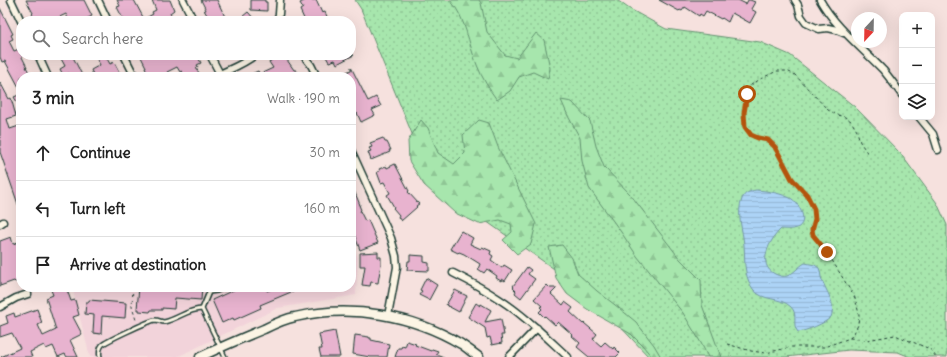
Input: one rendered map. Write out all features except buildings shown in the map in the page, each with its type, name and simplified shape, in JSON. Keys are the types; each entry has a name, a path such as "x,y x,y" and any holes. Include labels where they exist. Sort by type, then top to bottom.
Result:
{"street":[{"path":"11,0 19,16"},
{"path":"98,0 106,16"},
{"path":"183,0 191,16"},
{"path":"278,16 280,0"},
{"path":"795,0 801,16 806,23 819,29 828,28 837,30 851,38"},
{"path":"820,0 845,34"},
{"path":"862,48 899,91"},
{"path":"40,60 46,72"},
{"path":"126,60 132,72"},
{"path":"212,60 216,72"},
{"path":"225,72 248,60"},
{"path":"307,60 314,72"},
{"path":"921,120 933,134 938,150"},
{"path":"356,161 391,238 396,256 397,267 388,316"},
{"path":"453,273 500,299 537,328 568,357"},
{"path":"0,307 16,298 28,294"},
{"path":"200,357 294,317 320,312 357,311 388,316 411,322 437,332 463,345 479,357"},
{"path":"509,357 537,328"}],"lane":[{"path":"218,292 209,292 202,309 225,357"},
{"path":"100,357 102,345 116,336 155,320 163,322 196,309 202,309"}],"path":[{"path":"850,338 854,334 858,325 859,314 855,298 827,252 813,235 812,230 815,219 814,209 807,195 792,179 775,147 768,140 751,135 745,127 744,113 747,94 751,85 777,71 787,71 795,74 828,110 851,121 857,130 860,142 868,154"},
{"path":"133,292 132,306 136,320"},
{"path":"726,344 751,351 766,353 791,347 824,347 850,338 867,340 895,335 930,349 936,357"}],"shaded area":[{"path":"356,253 358,257 356,295 278,308 177,357 90,357 73,292 356,292"}],"green space":[{"path":"355,0 617,0 628,8 666,29 760,42 790,55 855,107 900,153 937,203 947,225 947,357 910,357 898,352 849,350 786,357 649,357 614,320 567,278 473,212 417,146 361,9"},
{"path":"450,0 479,0 481,3 487,32 505,55 517,58 536,33 544,40 550,68 548,79 533,72 519,77 510,91 497,100 488,88 481,74 460,15"},
{"path":"561,100 572,102 590,121 596,146 604,167 630,194 680,259 701,280 702,305 721,357 708,357 683,313 637,256 589,188 582,161 580,138"},
{"path":"421,120 428,128 438,153 454,164 465,153 463,135 479,120 489,123 498,147 536,224 531,244 517,254 503,240 512,232 511,224 500,220 479,224 455,213 424,185 409,161 408,141"},
{"path":"562,245 572,258 578,274 636,322 654,345 661,357 652,357 631,334 587,309 567,294 556,278 549,247"}],"water":[{"path":"756,190 783,195 792,199 798,205 803,218 801,225 793,229 781,229 777,233 769,245 766,265 769,270 780,276 789,275 805,263 815,265 819,268 821,278 832,303 831,317 825,322 798,332 795,326 794,313 791,307 782,301 761,296 753,289 745,269 744,245 740,222 740,205 744,195"}],"route":[{"path":"747,94 744,113 745,127 751,135 768,140 775,147 792,179 807,195 814,209 815,219 812,230 813,235 827,252"}]}
